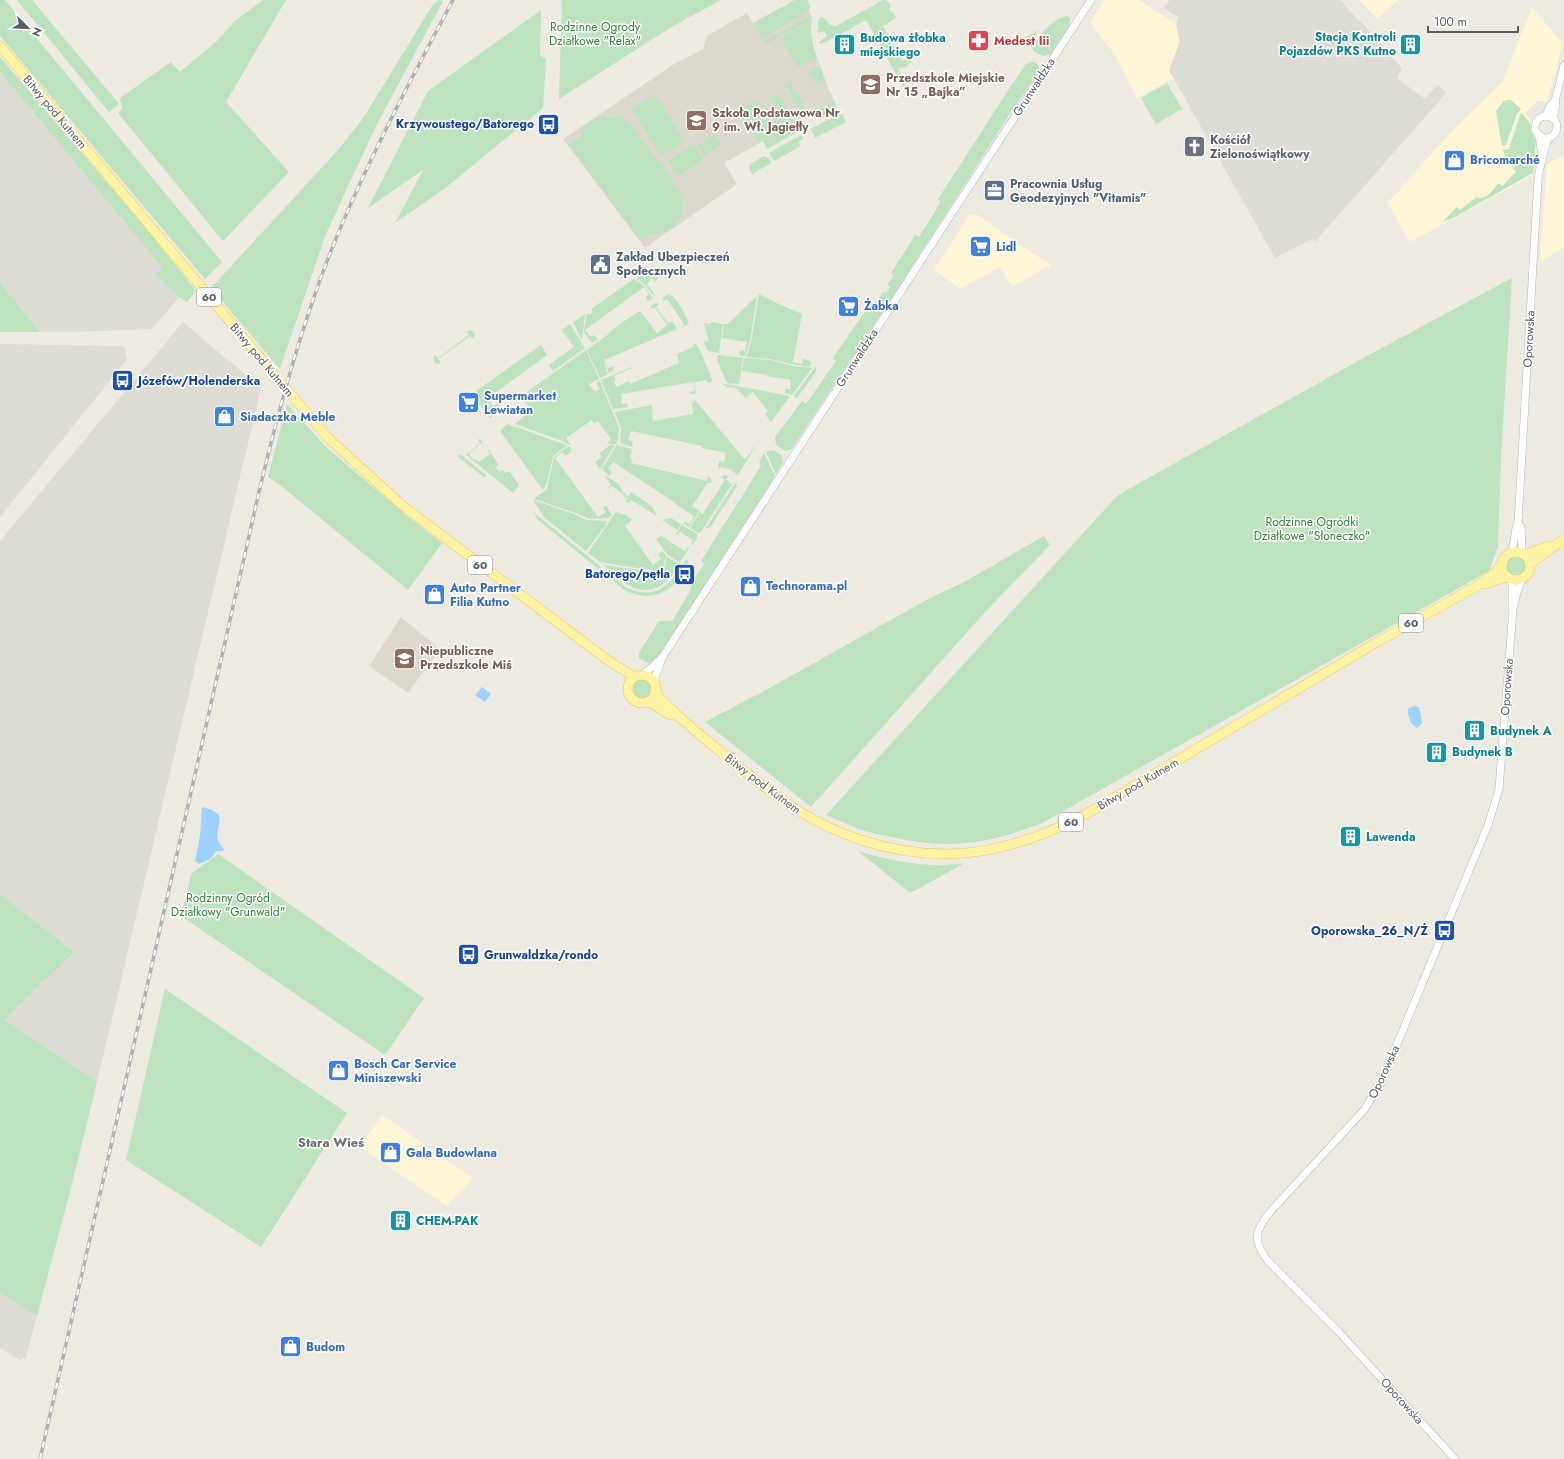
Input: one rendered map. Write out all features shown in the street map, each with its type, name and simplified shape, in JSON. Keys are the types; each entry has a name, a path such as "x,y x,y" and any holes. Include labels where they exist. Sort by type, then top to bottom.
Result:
{"main road":[{"name":"Bitwy pod Kutnem","path":"0,46 329,439 403,506 606,659 638,676"},
{"path":"1512,553 1523,554 1562,540"},
{"path":"1523,578 1528,572 1530,564 1562,540"},
{"name":"60","path":"1502,564 1505,557 1512,553"},
{"path":"1523,554 1530,564"},
{"name":"Bitwy pod Kutnem","path":"655,688 659,698 681,720 776,795 804,814 826,826 869,842 907,851 940,854 976,852 1033,839 1067,824 1120,795 1379,641 1477,586 1494,573 1502,564"},
{"path":"1502,564 1504,573 1509,578"},
{"name":"Bitwy pod Kutnem","path":"1477,586 1509,578"},
{"name":"60","path":"1509,578 1517,580 1523,578"},
{"name":"Bitwy pod Kutnem","path":"606,659 610,666 622,677 628,688"},
{"path":"628,688 630,681 638,676"},
{"name":"60","path":"638,676 649,677 655,688"},
{"name":"60","path":"628,688 629,695 634,700 641,703 647,702"},
{"path":"647,702 653,697 655,688"},
{"name":"Bitwy pod Kutnem","path":"647,702 681,720"}],"street":[{"name":"Grunwaldzka","path":"638,676 651,668 663,656 1091,0"},
{"path":"1553,119 1556,104 1555,101 1564,65"},
{"path":"1545,117 1550,106 1555,101"},
{"path":"1545,117 1553,119 1556,123 1557,129 1554,135 1548,138 1540,135 1536,130 1536,123 1540,118 1545,117"},
{"name":"Oporowska","path":"1512,553 1518,523 1533,250 1538,180 1542,156 1540,135"},
{"name":"Oporowska","path":"1542,156 1548,138"},
{"name":"Oporowska","path":"1518,523 1521,527 1523,554"},
{"name":"Oporowska","path":"1509,578 1511,603 1513,609"},
{"name":"Oporowska","path":"1455,1459 1338,1331 1268,1261 1261,1252 1256,1237 1260,1226 1270,1212 1354,1123 1373,1097 1384,1075 1488,825 1495,806 1500,783 1513,609 1520,582 1523,578"},
{"name":"Grunwaldzka","path":"655,688 655,678 663,656"}],"shaded area":[{"name":"Szkoła Podstawowa Nr 9 im. Wł. Jagiełły","path":"795,0 807,0 810,6 809,11 812,17 811,32 813,45 828,88 835,101 724,163 737,184 645,248 563,139 673,65 703,49 707,36 747,13 753,23"},
{"path":"1104,0 1139,0 1176,24 1180,42 1169,70 1173,78 1137,98 1115,55 1090,22"},
{"path":"1170,0 1340,0 1387,50 1402,69 1397,78 1425,99 1438,85 1446,93 1315,242 1312,239 1275,258 1169,70 1180,42 1176,24 1178,17 1164,8"},
{"path":"1359,0 1398,0 1377,19"},
{"path":"1532,7 1563,44 1547,101 1537,101 1525,113 1533,122 1537,144 1531,176 1410,242 1387,202 1397,193 1448,135 1503,81"},
{"path":"0,72 162,267 155,274 179,297 152,329 40,332 0,283"},
{"path":"1564,156 1564,248 1540,262 1547,164"},
{"path":"976,214 1051,265 1012,287 1000,267 960,289 934,270 969,215"},
{"path":"183,322 261,388 97,1082 4,1020 74,952 0,894 0,541"},
{"path":"0,344 124,346 127,359 0,517"},
{"name":"Niepubliczne Przedszkole Miś","path":"401,617 440,649 408,693 369,666"},
{"path":"382,1115 473,1178 447,1206 360,1147"},
{"path":"0,1293 37,1316 26,1357 20,1360 0,1348"}],"green space":[{"path":"0,0 5,0 222,262 205,279 0,36"},
{"path":"17,0 32,0 119,104 109,112"},
{"path":"263,0 286,0 226,102 289,172 223,241 118,113 122,109 120,98 171,62 180,72 217,41 236,20"},
{"path":"439,0 443,1 376,126 325,236 280,369 211,288 337,151 362,120 432,6"},
{"name":"Rodzinne Ogrody Działkowe \"Relax\"","path":"562,0 721,0 673,26 559,99"},
{"path":"795,0 807,0 810,7 807,12 762,38 755,27 757,21"},
{"path":"883,0 886,0 891,5 889,9 896,18 883,26 902,61 915,54 910,63 904,68 902,67 898,69 904,79 905,85 903,87 866,20 826,42 820,44 819,42 827,36 824,31 818,33 818,21 820,18 823,17 830,25 836,26"},
{"path":"541,10 540,52 541,56 546,59 543,108 444,189 395,223 423,170 368,208 428,91"},
{"path":"810,16 812,19 765,45 764,42"},
{"path":"1067,16 1070,18 1069,27 1051,54 1043,56 1033,51 1033,47 1047,28 1061,18"},
{"path":"811,21 812,40 817,58 797,67 782,41 783,37"},
{"path":"1039,30 1027,47 1021,43 1020,40"},
{"path":"0,57 144,226 196,291 187,302 179,297 155,274 162,267 0,72"},
{"path":"1031,62 1036,63 1039,67 1039,72 1007,118 896,292 791,450 785,451 776,445 775,437 802,401 806,404 836,361 833,358 870,304 874,306 883,292 886,293 890,287 887,285 894,275 891,273 915,235 919,237 941,202 938,199 1009,89 1026,64"},
{"path":"819,65 825,81 816,84 809,71"},
{"path":"790,81 794,92 796,91 809,115 834,101 837,108 822,118 803,115 786,84"},
{"path":"1167,83 1182,109 1156,124 1141,98"},
{"path":"655,94 684,141 661,156 632,109"},
{"path":"779,95 788,111 781,115 771,97"},
{"path":"1511,100 1521,109 1517,114 1506,145 1502,146 1496,111 1503,102"},
{"path":"755,101 769,125 789,113 799,131 767,149 763,141 758,143 739,110"},
{"path":"1522,113 1530,123 1532,133 1536,141 1533,173 1453,218 1442,222 1457,207 1460,210 1476,197 1480,198 1486,196 1499,183 1502,186 1516,172 1513,168 1515,166 1505,156 1503,150 1509,149 1520,115"},
{"path":"839,114 842,114 846,122 815,138 811,129"},
{"path":"603,116 618,118 631,125 675,184 683,201 682,213 676,224 667,231 656,234 648,234 648,237 641,241 569,144 580,138 584,128 593,120"},
{"path":"715,134 721,145 705,156 698,145"},
{"path":"801,135 803,139 798,142 801,146 774,161 769,153"},
{"path":"694,145 703,160 678,176 668,161"},
{"path":"764,156 769,158 771,163 752,174 749,168 750,164"},
{"path":"651,268 659,278 655,282 652,278 647,284 655,295 654,296 645,285 636,278"},
{"name":"Rodzinne Ogródki Działkowe \"Słoneczko\"","path":"1512,278 1501,455 1498,547 1489,571 1042,823 1023,830 1004,836 968,843 932,843 912,841 872,833 826,815 1118,495 1367,356"},
{"path":"634,279 644,286 653,298 648,301 646,297 649,294 644,287 585,330 590,337 594,335 598,339 592,343 584,332 587,313 589,315 593,312 591,309"},
{"path":"0,283 40,332 0,332"},
{"path":"668,294 678,302 689,324 681,328 684,325 682,321 667,299 663,301 663,298"},
{"path":"759,294 802,314 793,362 802,364 803,359 808,360 812,363 809,367 770,359 746,357 751,342"},
{"path":"757,296 750,341 745,356 739,355 740,350 745,351 747,342 722,338 724,324 728,324"},
{"path":"656,303 659,304 656,307 668,323 672,321 677,329 605,360 604,342 606,337 620,324 640,311 657,333 667,325 655,307 651,309 651,306"},
{"path":"585,314 582,340 573,322"},
{"path":"711,322 723,324 719,353 708,351 704,342 709,341 704,323 710,324"},
{"path":"570,324 585,348 553,371 549,365 574,347 562,330"},
{"path":"471,330 475,334 473,339 470,336 438,359 441,363 437,364 434,362 433,358 435,355 438,358 469,335 467,331"},
{"path":"607,335 604,354 608,374 600,378 587,350"},
{"path":"694,343 698,346 712,379 712,382 707,383 707,380 694,382 696,393 700,393 691,394 690,392 695,391 693,382 621,394 622,404 627,403 628,407 613,409 601,380 632,367 614,376 616,380 614,381 616,387 629,381 630,384 679,363 677,354 694,347"},
{"path":"541,345 547,355 488,398 493,406 498,403 501,408 490,418 480,405 478,406 471,396 474,392 476,395 478,393 476,391"},
{"path":"586,350 599,379 589,384 595,392 600,389 596,383 600,381 619,428 618,440 616,444 609,444 608,442 611,439 598,421 594,424 592,420 566,438 571,446 563,441 515,424 532,410 521,396"},
{"path":"718,355 743,358 739,384 727,383 717,360"},
{"path":"744,358 770,360 792,366 812,368 792,395 785,393 785,389 790,389 791,380 742,371"},
{"path":"606,363 608,368 613,366 614,370 609,373"},
{"path":"816,366 816,372 797,398 794,396"},
{"path":"723,384 790,396 771,422 765,414 768,411 753,392 746,398 736,388 728,388"},
{"path":"695,400 745,460 759,440 738,475 729,469 718,467 719,461 724,462 726,453 702,448 702,446 631,431 628,440 633,441 632,447 620,443 621,428 615,412 652,405 653,421 693,414 692,403"},
{"path":"287,404 326,447 408,517 442,543 408,590 280,485 268,477"},
{"path":"507,424 566,445 553,456 547,483 543,490 500,431"},
{"path":"477,439 481,440 484,446 481,443 469,454 474,460 476,459 479,462 490,454 487,450 489,450 499,465 495,467 499,472 503,470 505,473 509,471 519,485 513,493 466,455 480,443"},
{"path":"610,445 615,445 600,469 595,462 602,457 600,453"},
{"path":"617,445 632,449 630,458 632,459 631,463 707,481 708,476 711,478 711,484 708,482 692,506 698,510 697,515 689,527 684,524 685,521 690,524 694,516 674,502 613,462 608,469 612,472 609,476 602,469"},
{"path":"567,447 570,447 572,451 566,456 562,452 555,458 598,517 606,512 603,508 606,505 612,515 609,518 590,519 534,499 547,489 554,457"},
{"path":"770,450 781,455 783,462 776,474 766,452"},
{"path":"764,453 775,476 746,524 652,665 639,658 639,653 659,621 672,621 691,590 692,583 704,564 701,561 761,466 759,461"},
{"path":"460,454 487,476 484,477 458,457"},
{"path":"604,475 619,484 623,492 628,496 625,499 625,496 612,486 608,489 607,488 611,485"},
{"path":"725,475 728,476 726,479 731,484 734,481 701,532 698,533 690,528 699,511 703,514 725,480 721,477"},
{"path":"736,482 737,486 711,526 707,529 706,528"},
{"path":"631,492 652,506 657,516 631,500 629,503 625,502"},
{"path":"533,500 587,520 606,521 607,523 586,551 545,518"},
{"path":"533,512 627,588 638,592 656,591 662,588 675,576 686,559 689,561 673,585 662,593 642,596 629,592 623,589 538,520"},
{"path":"616,512 626,515 632,520 625,526 653,565 661,559 658,554 663,551 666,556 662,572 600,562 588,553"},
{"path":"671,518 681,524 678,530 662,520"},
{"path":"682,525 697,534 697,538 692,545 693,540 680,532 678,535 676,534"},
{"path":"661,536 685,551 688,547 689,548 680,563 667,554 656,539"},
{"path":"1044,536 1050,545 986,611 811,807 705,722 766,690 930,598 964,582"},
{"path":"1516,556 1523,559 1526,566 1523,573 1516,576 1509,573 1506,566 1509,559"},
{"path":"667,557 679,564 673,574 663,572"},
{"path":"603,565 672,575 658,587 640,590 628,585"},
{"path":"642,679 649,682 652,689 649,696 642,699 635,696 632,689 635,682"},
{"path":"858,851 911,863 951,865 965,863 914,891 909,892"},
{"name":"Rodzinny Ogród Działkowy \"Grunwald\"","path":"218,854 424,998 385,1055 181,916 191,874"},
{"path":"0,894 74,952 4,1020 97,1082 37,1316 0,1293"},
{"path":"165,989 347,1113 261,1247 126,1160"}],"water":[{"path":"482,687 491,694 485,702 475,695"},
{"path":"1414,706 1419,707 1422,723 1417,728 1411,723 1408,714 1408,709"},
{"path":"202,807 212,810 219,815 220,819 217,836 224,849 223,851 216,851 213,856 205,862 199,864 195,861 200,836"}],"railway":[{"path":"40,1459 259,492 292,365 312,302 348,210 391,119 453,0"}],"place":[{"name":"Medest Iii","path":"978,41"},
{"name":"Stacja Kontroli Pojazdów PKS Kutno","path":"1411,44"},
{"name":"Budowa żłobka miejskiego","path":"845,45"},
{"name":"Przedszkole Miejskie Nr 15 „Bajka”","path":"870,85"},
{"name":"Szkoła Podstawowa Nr 9 im. Wł. Jagiełły","path":"696,120"},
{"name":"Krzywoustego/Batorego","path":"549,124"},
{"name":"Kościół Zielonoświątkowy","path":"1194,147"},
{"name":"Bricomarché","path":"1455,160"},
{"name":"Pracownia Usług Geodezyjnych \"Vitamis\"","path":"995,191"},
{"name":"Lidl","path":"981,247"},
{"name":"Zakład Ubezpieczeń Społecznych","path":"601,264"},
{"name":"Żabka","path":"848,306"},
{"name":"Józefów/Holenderska","path":"122,381"},
{"name":"Supermarket Lewiatan","path":"468,403"},
{"name":"Siadaczka Meble","path":"225,417"},
{"name":"Batorego/pętla","path":"685,574"},
{"name":"Technorama.pl","path":"750,586"},
{"name":"Auto Partner Filia Kutno","path":"435,595"},
{"name":"Niepubliczne Przedszkole Miś","path":"404,658"},
{"name":"Budynek A","path":"1475,731"},
{"name":"Budynek B","path":"1437,752"},
{"name":"Lawenda","path":"1351,837"},
{"name":"Oporowska_26_N/Ż","path":"1444,931"},
{"name":"Grunwaldzka/rondo","path":"469,955"},
{"name":"Bosch Car Service Miniszewski","path":"339,1071"},
{"name":"Gala Budowlana","path":"391,1153"},
{"name":"CHEM-PAK","path":"401,1221"},
{"name":"Budom","path":"291,1347"}],"district":[{"name":"Stara Wieś","path":"331,1142"}]}
